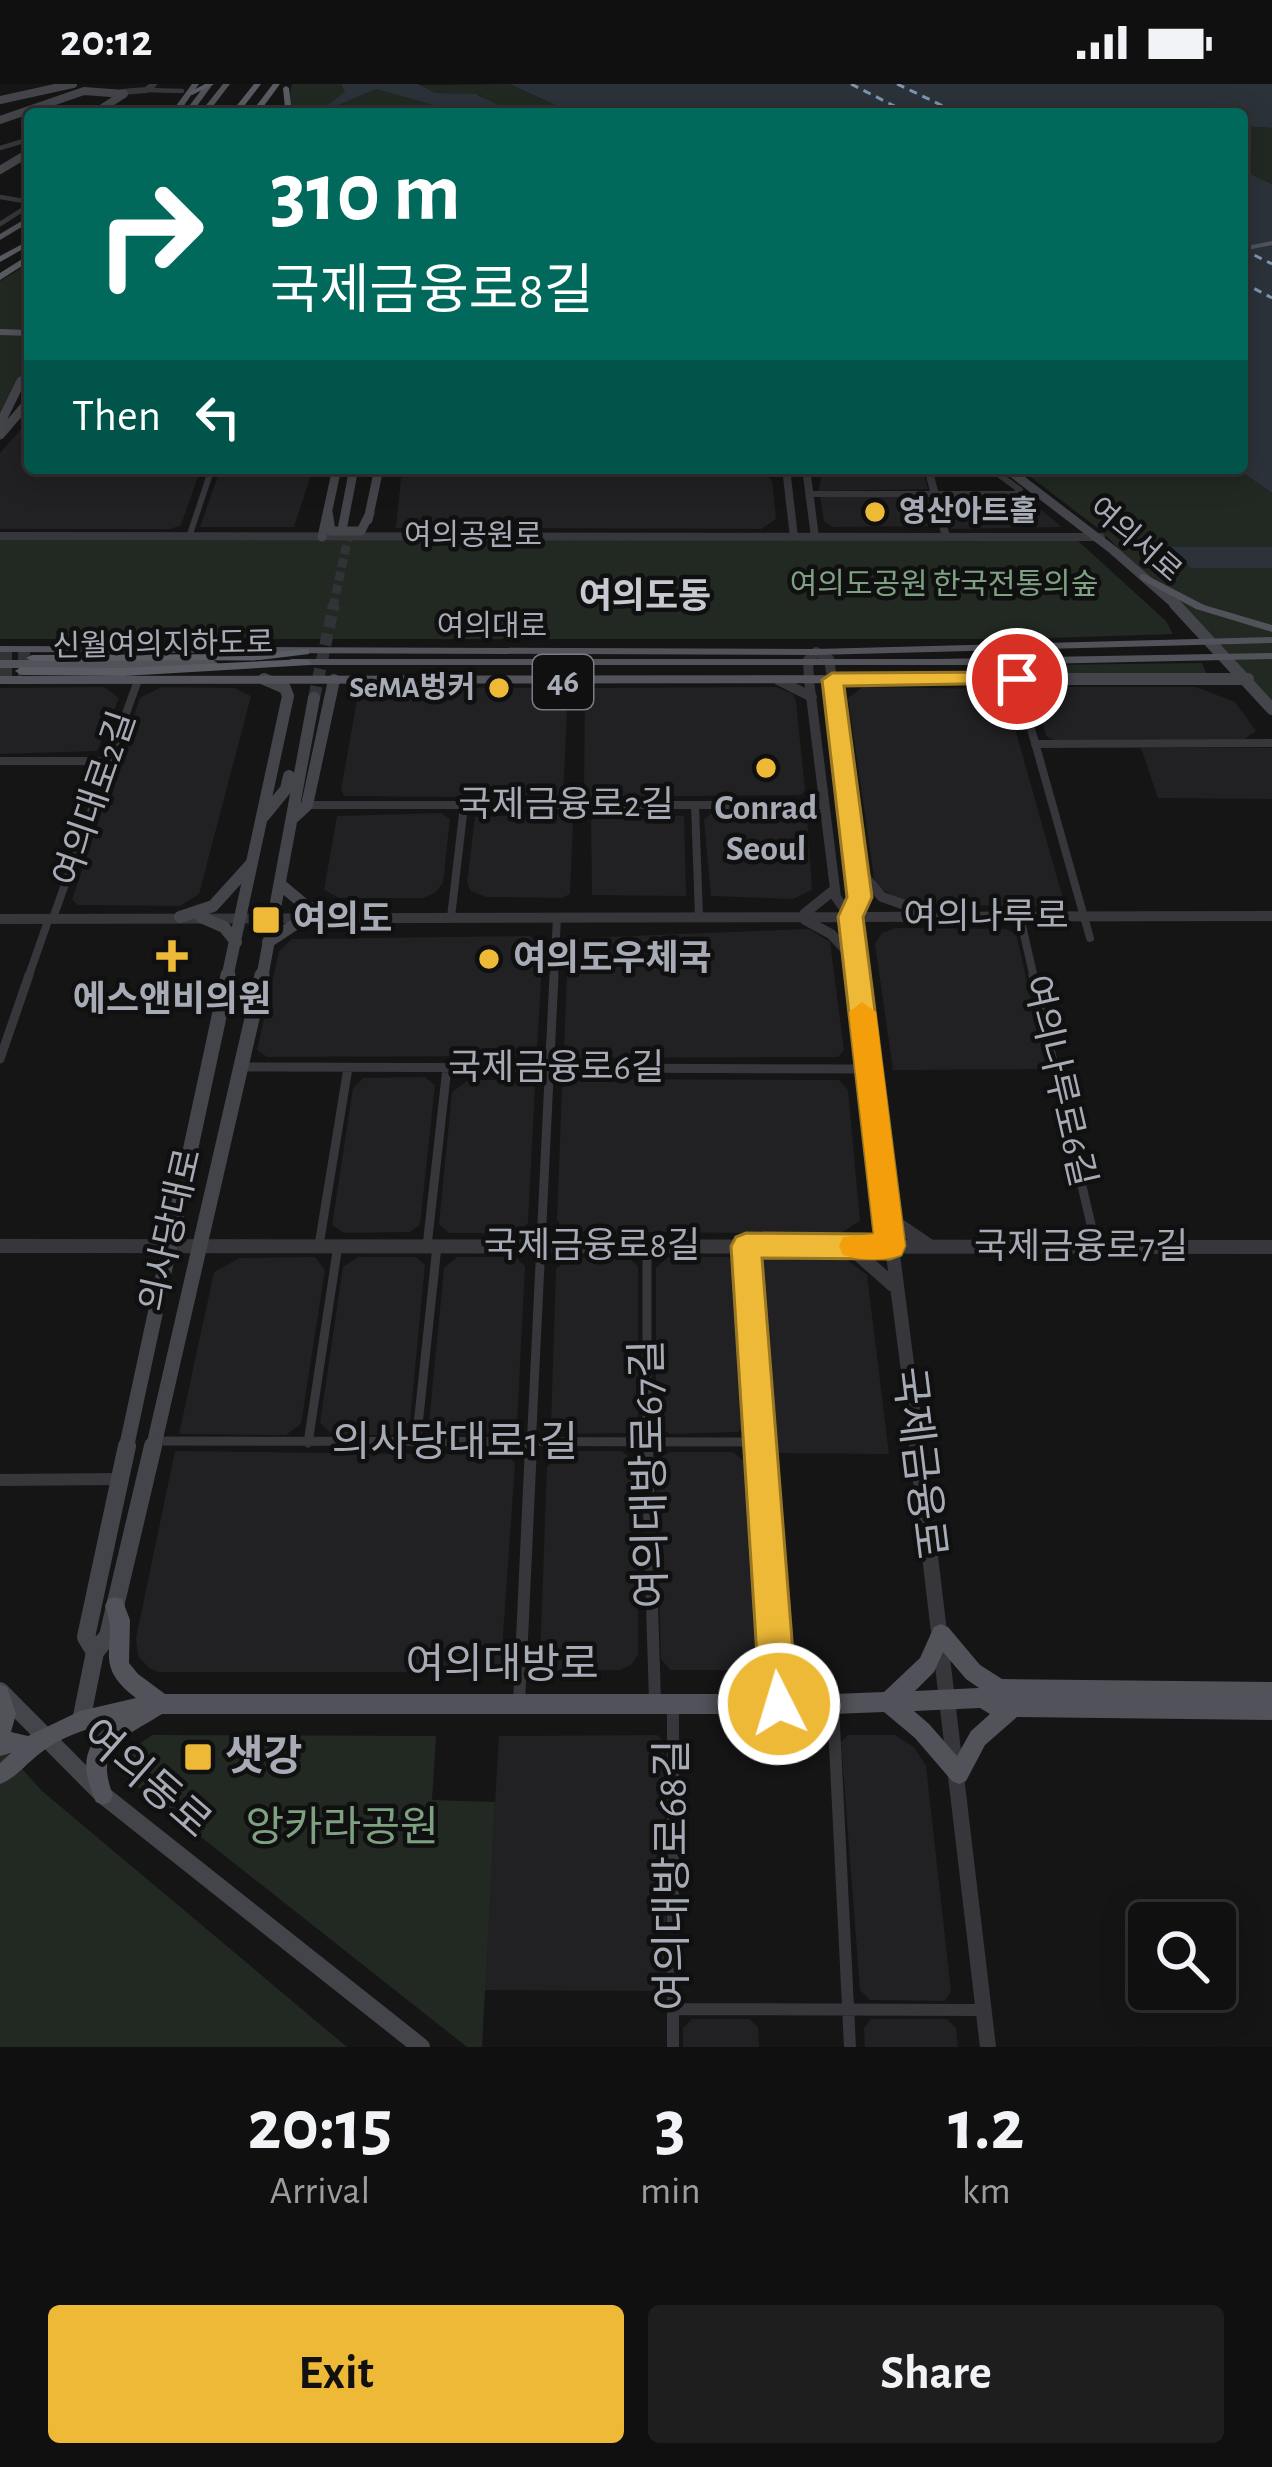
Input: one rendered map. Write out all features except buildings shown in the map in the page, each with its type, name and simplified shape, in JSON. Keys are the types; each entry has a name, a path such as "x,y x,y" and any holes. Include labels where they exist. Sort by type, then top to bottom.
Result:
{"highway":[{"path":"240,108 263,84"},
{"path":"278,106 284,85"},
{"path":"260,108 284,85"},
{"path":"0,277 24,255"},
{"name":"신월여의지하도로","path":"32,658 306,658"},
{"name":"신월여의지하도로","path":"21,671 124,672 306,658"},
{"path":"124,672 188,679"}],"main road":[{"path":"208,108 227,84"},
{"path":"177,108 186,93 206,85"},
{"path":"34,108 69,95 79,86"},
{"path":"0,100 79,86 120,90 124,95 103,108"},
{"path":"35,92 64,89 70,90 69,95"},
{"path":"0,404 24,377"},
{"path":"0,424 21,381"},
{"path":"0,435 24,407"},
{"path":"322,537 332,474"},
{"path":"346,530 358,474"},
{"path":"364,537 378,474"},
{"name":"여의서로","path":"1014,474 1101,537 1225,656"},
{"path":"328,512 331,531 344,533 361,531 370,513"},
{"path":"1144,577 1200,607 1272,629"},
{"name":"여의대로","path":"0,664 339,656 812,658 1272,640"},
{"name":"여의대로","path":"0,649 306,658"},
{"path":"294,817 308,805 339,656"},
{"path":"1225,656 1272,709"},
{"name":"여의대로","path":"812,658 829,663 1272,656"},
{"name":"여의대로","path":"995,679 1040,660"},
{"name":"의사당대로","path":"81,1721 95,1652 108,1636 116,1606 152,1442 236,942 289,696 285,688 265,679"},
{"name":"여의대로","path":"0,680 1248,679"},
{"name":"의사당대로","path":"95,1652 86,1637 119,1479 242,1067 294,817 310,698 286,789 264,816"},
{"path":"180,917 213,906 254,860"},
{"path":"281,885 306,906 332,917"},
{"path":"201,917 224,927 236,942"},
{"path":"268,942 306,917"},
{"path":"103,1795 95,1757 100,1744 162,1704 127,1677 118,1662 122,1616 116,1606"},
{"path":"990,1693 941,1634 927,1665 888,1702 922,1731 958,1774 978,1738 1013,1707"},
{"name":"여의대방로","path":"0,1746 37,1742 107,1711 162,1704 833,1704 949,1700 990,1693 1272,1692"},
{"path":"0,1693 6,1714 0,1733"},
{"name":"여의동로","path":"0,1693 37,1742 421,2047"},
{"name":"여의대방로","path":"990,1693 995,1706 1272,1710"},
{"name":"여의대방로","path":"4,1772 16,1768 37,1742"}],"street":[{"path":"120,90 154,84"},
{"path":"142,87 186,93"},
{"path":"17,96 37,107"},
{"path":"189,537 210,474"},
{"path":"787,474 794,537"},
{"path":"807,474 814,537"},
{"path":"929,474 946,537"},
{"path":"788,484 808,489 934,494 1015,494 1020,490 998,474"},
{"name":"여의공원로","path":"0,536 1101,537"},
{"name":"국제금융로","path":"812,658 809,680 835,889 850,917 856,961 988,2047"},
{"name":"국제금융로","path":"829,663 860,897 850,917"},
{"path":"1017,679 1090,938"},
{"name":"여의대로2길","path":"0,1058 138,680"},
{"path":"778,680 812,697"},
{"path":"1035,744 1272,743"},
{"path":"0,761 108,761"},
{"name":"국제금융로2길","path":"308,805 825,806"},
{"path":"451,917 464,806"},
{"path":"694,806 699,917"},
{"path":"856,866 882,897 938,917"},
{"path":"835,889 798,917 831,934 856,961"},
{"name":"여의나루로","path":"0,919 1272,916"},
{"path":"519,1704 557,917"},
{"name":"여의나루로6길","path":"1019,917 1096,1246"},
{"name":"국제금융로6길","path":"242,1067 870,1069"},
{"path":"319,1245 348,1068"},
{"name":"국제금융로8길","path":"416,1444 447,1068"},
{"path":"887,1216 935,1247"},
{"path":"308,1443 338,1245"},
{"name":"여의대방로67길","path":"647,1245 647,1443 664,1704"},
{"name":"국제금융로8길","path":"0,1246 890,1246"},
{"path":"746,1246 779,1704"},
{"path":"849,1246 896,1288"},
{"name":"국제금융로7길","path":"890,1246 1272,1246"},
{"name":"의사당대로1길","path":"152,1442 757,1442"},
{"path":"0,1480 119,1479"},
{"name":"여의대방로68길","path":"664,1704 673,2047"},
{"path":"833,1704 850,2047"},
{"path":"675,2009 983,2010"}],"shaded area":[{"path":"341,84 418,84 435,93 476,94 502,108 444,108 376,89 324,108 345,92"},
{"path":"509,84 1272,84 1272,128 1248,126 1248,108 562,108"},
{"path":"1248,173 1272,184 1272,493 1245,474"},
{"path":"24,426 24,474 199,474 181,525 171,529 0,529 0,453"},
{"path":"219,474 301,474 310,478 294,527 200,527"},
{"path":"413,474 762,474 772,480 776,519 761,529 396,528 401,478"},
{"path":"922,474 928,489 819,491 821,477"},
{"path":"820,496 928,497 937,526 832,527 824,521"},
{"path":"1024,496 1062,527 953,529 946,526 940,499"},
{"path":"1168,547 1272,547 1272,568 1191,568"},
{"path":"104,687 119,698 97,751 0,754 0,688"},
{"path":"161,687 235,688 251,696 199,894 180,906 78,905 72,900 140,698"},
{"path":"380,687 568,688 563,798 344,796 341,789 357,701 364,692"},
{"path":"776,687 793,694 796,701 805,790 801,795 584,797 585,688"},
{"path":"863,687 998,689 1005,693 1065,906 905,905 875,884 848,698"},
{"path":"1041,687 1196,687 1235,702 1256,731 1243,740 1054,740 1046,736 1034,691"},
{"path":"1141,748 1272,748 1272,799 1158,798"},
{"path":"441,813 450,819 443,883 435,893 423,898 339,898 324,890 337,816"},
{"path":"562,813 573,818 570,894 562,898 486,897 471,891 467,883 475,817"},
{"path":"601,813 684,816 686,896 592,895 591,820"},
{"path":"712,813 795,813 807,818 812,890 793,899 711,896 704,820"},
{"path":"896,928 1006,929 1016,934 1047,1069 893,1070 875,944 882,933"},
{"path":"809,929 830,942 844,1050 838,1057 577,1058 564,1048 568,949 579,938"},
{"path":"530,936 543,948 537,1048 531,1056 267,1057 257,1050 279,951 292,939"},
{"path":"425,1077 435,1085 420,1225 410,1232 344,1233 332,1225 353,1088 363,1078"},
{"path":"570,1079 839,1080 848,1090 860,1221 839,1234 563,1231 557,1219 562,1088"},
{"path":"469,1080 527,1080 535,1086 528,1223 517,1233 449,1233 439,1224 452,1092"},
{"path":"315,1257 325,1270 301,1424 286,1435 179,1434 214,1272 240,1258"},
{"path":"358,1257 416,1257 425,1265 410,1421 392,1435 333,1435 320,1423 343,1267"},
{"path":"457,1257 515,1257 525,1266 517,1424 506,1434 439,1434 429,1423 444,1268"},
{"path":"569,1257 627,1257 638,1266 638,1421 627,1433 566,1434 551,1425 556,1269"},
{"path":"668,1257 728,1257 738,1264 746,1425 738,1432 669,1434 656,1423 656,1268"},
{"path":"768,1257 846,1259 867,1275 889,1454 767,1453 757,1268"},
{"path":"175,1451 509,1455 515,1464 501,1664 491,1671 457,1672 158,1672 149,1668 138,1656 136,1638"},
{"path":"564,1451 622,1451 638,1466 638,1654 621,1670 553,1671 540,1658 547,1467"},
{"path":"670,1452 733,1452 748,1464 758,1658 744,1670 670,1670 661,1659 656,1467 660,1457"},
{"path":"657,1735 664,1742 667,1991 484,1990 499,1736"},
{"path":"848,1735 895,1735 914,1747 926,1766 951,1991 945,2001 870,2000 860,1990 841,1742"},
{"path":"692,2019 749,2019 758,2027 759,2047 683,2047 683,2028"},
{"path":"871,2019 947,2019 956,2028 958,2047 865,2047 864,2028"}],"green space":[{"path":"292,84 341,84 345,91 377,89 444,108 284,108"},
{"path":"509,84 562,108 497,108 480,95 435,93 418,85"},
{"path":"1248,126 1272,128 1272,184 1248,173"},
{"path":"24,267 24,387 0,415 0,281"},
{"path":"1027,474 1245,474 1272,493 1272,700 1100,530"},
{"name":"여의도공원 한국전통의숲","path":"0,539 1077,540 1166,621 1173,634 1019,639 0,639"},
{"path":"1202,663 1206,673 1042,675 1040,670 1047,665"},
{"name":"앙카라공원","path":"152,1735 436,1736 432,1800 495,1802 482,2047 467,2047 120,1773 132,1749"},
{"path":"0,1744 42,1791 347,2047 0,2047"}],"ferry route":[{"path":"851,84 898,108"},
{"path":"897,84 947,108"},
{"path":"1248,252 1272,264"},
{"path":"1248,285 1272,298"}],"tunnel":[{"path":"333,607 350,529"},
{"path":"314,698 334,604"},
{"path":"0,657 32,658"},
{"path":"0,671 21,671"}],"slow traffic":[{"path":"854,1246 890,1246 862,1012"}],"place":[{"name":"영산아트홀","path":"875,512"},
{"name":"SeMA벙커","path":"499,688"},
{"name":"Conrad Seoul","path":"766,768"},
{"name":"여의도","path":"266,920"},
{"name":"에스앤비의원","path":"172,956"},
{"name":"여의도우체국","path":"489,959"},
{"name":"샛강","path":"198,1757"}],"district":[{"name":"여의도동","path":"645,597"}],"route":[{"path":"779,1704 746,1246 890,1246 850,917 860,897 832,680 1017,679"}]}
